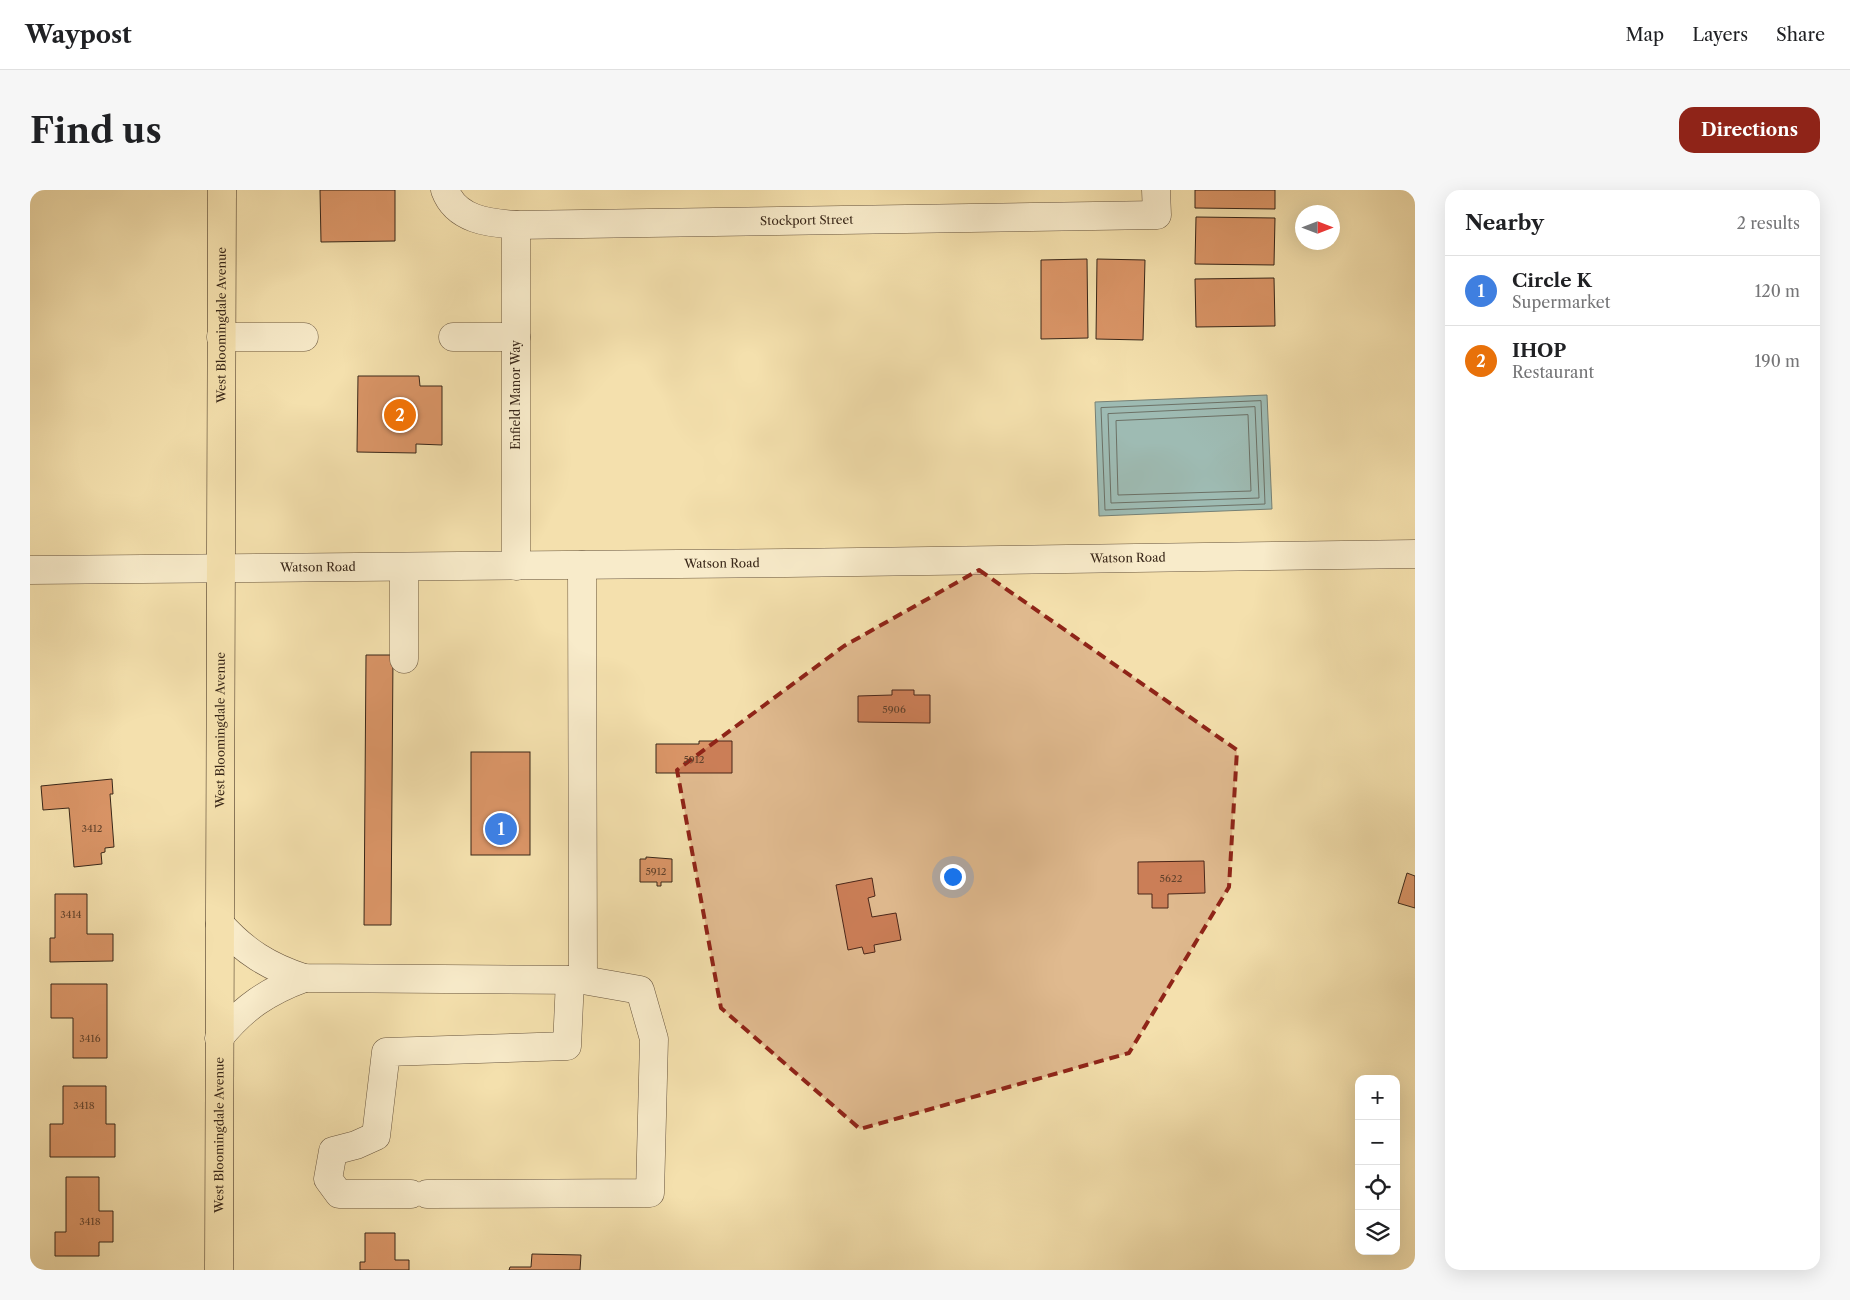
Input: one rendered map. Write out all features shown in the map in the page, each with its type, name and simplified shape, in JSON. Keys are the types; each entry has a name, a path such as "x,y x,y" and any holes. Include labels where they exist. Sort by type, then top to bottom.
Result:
{"main road":[{"name":"West Bloomingdale Avenue","path":"219,1270 222,190"}],"street":[{"name":"Stockport Street","path":"444,190 458,209 473,219 516,225 1156,215 1156,190"},
{"name":"Enfield Manor Way","path":"516,225 516,566"},
{"path":"221,337 304,337"},
{"path":"453,337 516,337"},
{"name":"Watson Road","path":"30,570 516,566 1415,554"},
{"path":"220,924 238,944 259,960 279,970 304,978 576,980 640,990 654,1038 650,1193 339,1194 328,1179 334,1150 376,1136 386,1052 567,1046 576,980 582,565"},
{"path":"404,567 404,659"},
{"path":"219,1038 245,1010 261,997 278,987 304,978"}],"highlighted area":[{"path":"979,570 1237,750 1229,887 1129,1053 860,1129 721,1008 677,770 844,646"}],"water":[{"path":"1267,395 1272,509 1099,516 1095,402"}],"building":[{"path":"320,190 395,190 395,241 321,242"},
{"path":"1195,190 1275,190 1275,209 1195,208"},
{"path":"1196,217 1275,218 1274,265 1195,264"},
{"path":"1087,259 1088,338 1041,339 1041,260"},
{"path":"1097,259 1145,260 1143,340 1096,339"},
{"path":"1274,278 1275,326 1196,327 1195,279"},
{"path":"358,376 419,376 420,386 442,386 442,445 416,444 416,453 357,452"},
{"path":"366,655 393,655 391,925 364,925"},
{"path":"892,690 914,690 914,695 930,695 930,723 858,722 858,696 892,695"},
{"path":"699,741 732,741 732,773 656,773 656,744 699,744"},
{"path":"471,752 530,752 530,855 471,855"},
{"path":"112,779 113,794 110,794 114,847 105,848 105,852 101,853 102,864 74,867 69,808 43,810 41,786"},
{"path":"646,857 672,859 672,882 661,882 661,886 657,886 657,882 640,882 640,859 646,859"},
{"path":"1204,861 1205,893 1168,894 1168,908 1152,908 1152,894 1138,894 1138,862"},
{"path":"1407,873 1415,876 1415,908 1398,903"},
{"path":"872,878 875,896 868,898 872,917 896,913 901,940 874,945 875,952 864,954 862,947 848,950 836,885"},
{"path":"55,894 87,894 87,934 113,934 113,961 50,962 50,938 55,938"},
{"path":"51,984 107,984 107,1058 73,1058 73,1018 51,1018"},
{"path":"63,1086 106,1086 106,1124 115,1124 115,1157 50,1157 50,1124 63,1124"},
{"path":"66,1177 99,1177 99,1211 113,1211 113,1242 99,1242 99,1256 55,1256 55,1232 66,1232"},
{"path":"365,1233 395,1233 395,1260 409,1260 409,1270 360,1270 360,1262 365,1262"},
{"path":"532,1254 581,1255 580,1270 509,1270 510,1267 531,1267"}],"place":[{"name":"IHOP","path":"400,415"},
{"name":"Circle K","path":"501,829"}]}
